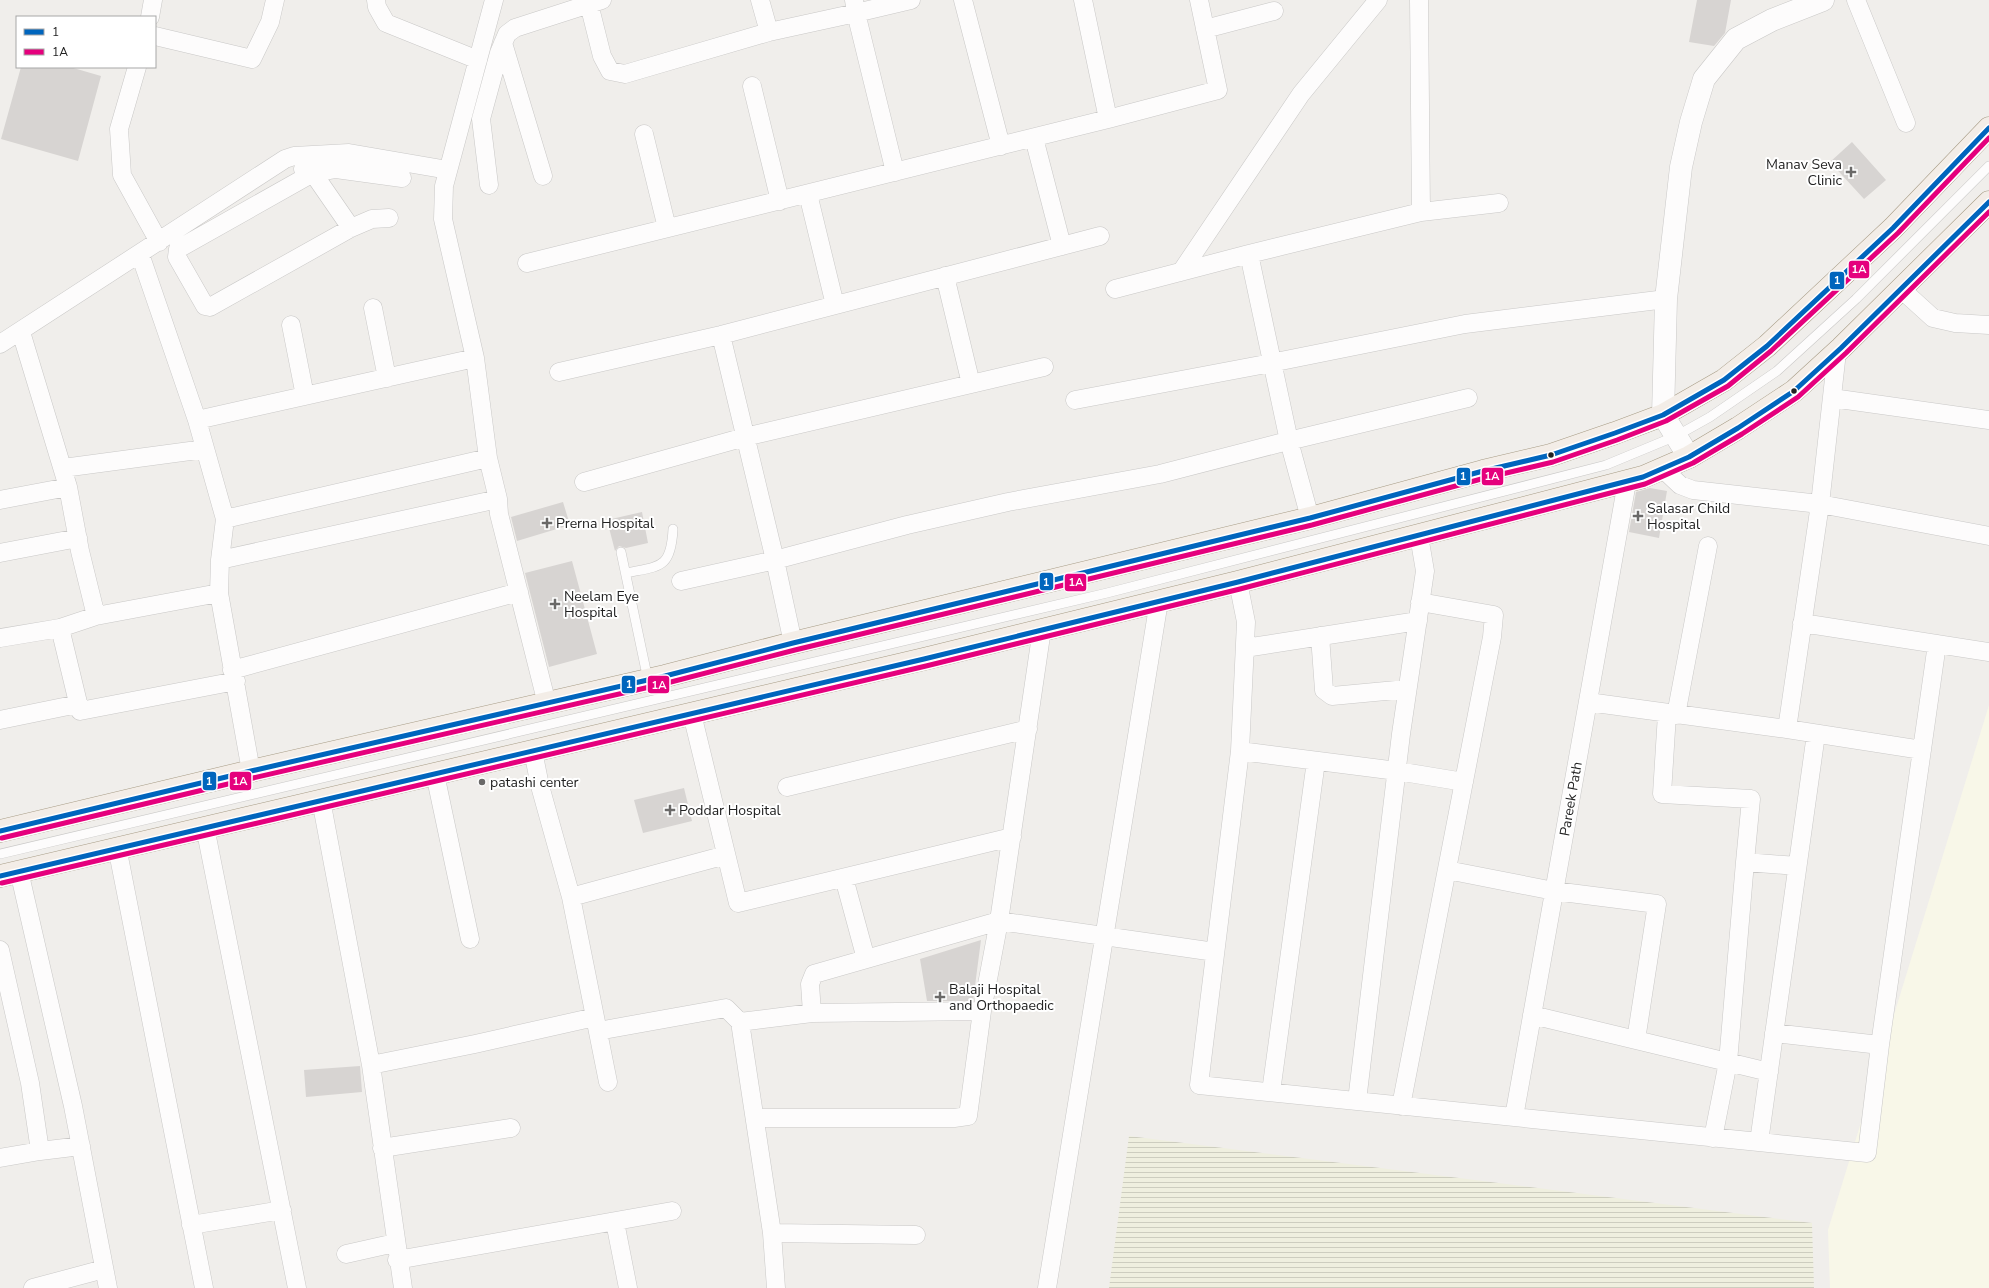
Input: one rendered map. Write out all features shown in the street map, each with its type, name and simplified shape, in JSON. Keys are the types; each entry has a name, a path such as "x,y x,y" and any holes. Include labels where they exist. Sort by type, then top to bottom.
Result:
{"main road":[{"path":"0,831 251,771 648,680 793,643 1310,518 1484,471 1551,455 1663,415 1724,380 1767,346 1892,228 1989,128"},
{"path":"9,873 692,714 1042,630 1238,582 1627,482 1663,469 1689,457 1738,428 1794,391 1837,352 1989,202"}],"street":[{"path":"150,16 154,0"},
{"path":"156,36 252,59 270,22 275,0"},
{"path":"376,0 377,7 386,23 478,60"},
{"path":"494,0 444,186 443,219 475,358 488,458 498,499 499,514 547,704"},
{"path":"760,0 769,32"},
{"path":"489,185 481,119 503,44 507,34 515,28 596,2 602,56 610,71 625,74 855,7 911,0"},
{"path":"963,0 1001,146"},
{"path":"1082,0 1108,119"},
{"path":"527,263 1034,138 1218,90 1199,0"},
{"path":"1181,272 1301,94 1378,0"},
{"path":"1419,0 1421,212"},
{"path":"1689,457 1663,415 1666,299 1682,167 1691,122 1704,79 1736,39 1772,20 1823,0"},
{"path":"1856,0 1906,123"},
{"path":"855,7 895,172"},
{"path":"1205,29 1274,11"},
{"path":"503,44 543,176"},
{"path":"136,68 119,129 122,175 159,242"},
{"path":"752,86 780,201"},
{"path":"644,134 667,228"},
{"path":"1034,138 1062,246"},
{"path":"0,344 21,332 285,159 294,156 349,153 448,170"},
{"path":"294,156 302,169 313,173 351,228"},
{"path":"389,218 372,219 351,228 215,306 210,307 205,306 177,257 178,248 313,173 336,169 402,178"},
{"path":"808,194 835,305"},
{"path":"1115,289 1249,254 1421,212 1499,203"},
{"path":"559,372 721,335 1100,236"},
{"path":"140,254 197,420 225,519 220,560 219,593 251,771"},
{"path":"1249,254 1288,441 1310,518"},
{"path":"945,276 971,384"},
{"path":"1901,289 1933,318 1955,323 1989,324"},
{"path":"1075,400 1465,324 1666,299"},
{"path":"373,308 387,378"},
{"path":"291,325 305,396"},
{"path":"21,332 63,468 96,616"},
{"path":"721,335 775,560 793,643"},
{"path":"1787,729 1820,504 1837,352"},
{"path":"197,420 475,358"},
{"path":"584,482 745,437 1044,367"},
{"path":"681,581 775,560 907,525 979,508 1160,474 1288,441 1468,398"},
{"path":"1832,398 1989,420"},
{"path":"63,468 205,449"},
{"path":"225,519 488,458"},
{"path":"1663,469 1680,485 1693,490 1820,504 1989,536"},
{"name":"Pareek Path","path":"1514,1117 1627,482"},
{"path":"0,500 68,487"},
{"path":"220,560 498,499"},
{"path":"1357,1101 1407,689 1425,571 1419,536"},
{"path":"0,553 78,538"},
{"path":"1708,546 1672,714 1662,794 1751,799 1744,862 1728,1062 1714,1138"},
{"path":"1238,582 1246,622 1240,751 1199,1085 1867,1153 1880,1045 1937,644"},
{"path":"60,628 80,711 234,675 519,592"},
{"path":"0,638 60,628 96,616 219,593"},
{"path":"1047,1288 1159,601"},
{"path":"1402,1106 1492,637 1494,616 1420,602"},
{"path":"1245,648 1418,621"},
{"path":"1802,623 1989,652"},
{"path":"755,1118 954,1118 968,1116 982,1012 999,921 1042,630"},
{"path":"1320,636 1324,690 1332,696 1407,689"},
{"path":"1588,702 1787,729 1922,750"},
{"path":"0,720 78,704"},
{"path":"692,714 738,903 1012,837"},
{"path":"787,787 1028,729"},
{"path":"1759,1142 1816,734"},
{"path":"533,751 540,786 571,897 608,1082"},
{"path":"1240,751 1397,771 1464,782"},
{"path":"1271,1092 1316,761"},
{"path":"435,774 470,939"},
{"path":"321,800 371,1065 402,1288"},
{"path":"205,827 297,1288"},
{"path":"117,847 204,1288"},
{"path":"571,897 726,855"},
{"path":"1744,862 1797,866"},
{"path":"1447,870 1554,891 1657,904 1636,1040"},
{"path":"9,873 81,1146 108,1288"},
{"path":"844,878 866,959"},
{"path":"812,1013 810,984 814,974 999,921 1215,952"},
{"path":"0,950 30,1084 40,1151"},
{"path":"371,1065 475,1044 596,1024 726,1008 740,1022 772,1233 776,1288"},
{"path":"740,1022 812,1013 982,1012"},
{"path":"1532,1015 1769,1072"},
{"path":"1774,1033 1880,1045"},
{"path":"382,1148 511,1128"},
{"path":"0,1158 81,1146"},
{"path":"191,1224 282,1210"},
{"path":"346,1254 396,1251 615,1222 672,1211"},
{"path":"615,1222 628,1288"},
{"path":"772,1233 916,1235"},
{"path":"33,1288 104,1269"}],"lane":[{"path":"0,854 1107,593 1606,465 1676,436 1710,417 1777,371 1856,299 1989,166"},
{"path":"626,573 663,564 669,555 673,529"},
{"path":"621,552 648,680"}],"shaded area":[{"path":"1989,705 1989,1288 1830,1288 1828,1230"}],"green space":[{"path":"1129,1136 1812,1223 1814,1288 1109,1288"}],"building":[{"path":"1697,0 1731,0 1725,33 1714,46 1689,42"},
{"path":"21,68 73,68 101,76 78,161 1,139"},
{"path":"1852,142 1886,180 1864,199 1830,162"},
{"path":"1650,488 1667,491 1659,538 1629,532 1636,492"},
{"path":"563,502 570,525 517,541 511,517"},
{"path":"642,512 648,543 626,548 619,546 615,551 607,520"},
{"path":"572,561 597,654 549,667 525,573"},
{"path":"684,788 692,821 643,833 634,800"},
{"path":"981,940 973,1001 927,1001 920,959"},
{"path":"360,1066 362,1092 306,1097 304,1070"}],"transit line":[{"name":"1","path":"0,831 251,771 665,676 793,643 1310,518 1483,471 1551,455 1615,433 1663,415 1724,380 1767,346 1893,228 1989,128"},
{"name":"1A","path":"2,838 253,778 667,683 795,650 1312,525 1485,478 1553,462 1617,440 1666,421 1728,386 1771,351 1898,233 1989,138"},
{"name":"1","path":"0,876 924,659 1238,582 1643,477 1689,457 1738,428 1794,391 1841,348 1989,202"},
{"name":"1A","path":"2,883 926,666 1240,589 1645,484 1693,463 1742,434 1798,397 1846,353 1989,212"}],"place":[{"name":"Manav Seva Clinic","path":"1851,172"},
{"name":"Salasar Child Hospital","path":"1638,516"},
{"name":"Prerna Hospital","path":"547,523"},
{"name":"Neelam Eye Hospital","path":"555,604"},
{"name":"patashi center","path":"482,782"},
{"name":"Poddar Hospital","path":"670,810"},
{"name":"Balaji Hospital and Orthopaedic","path":"940,997"}]}
